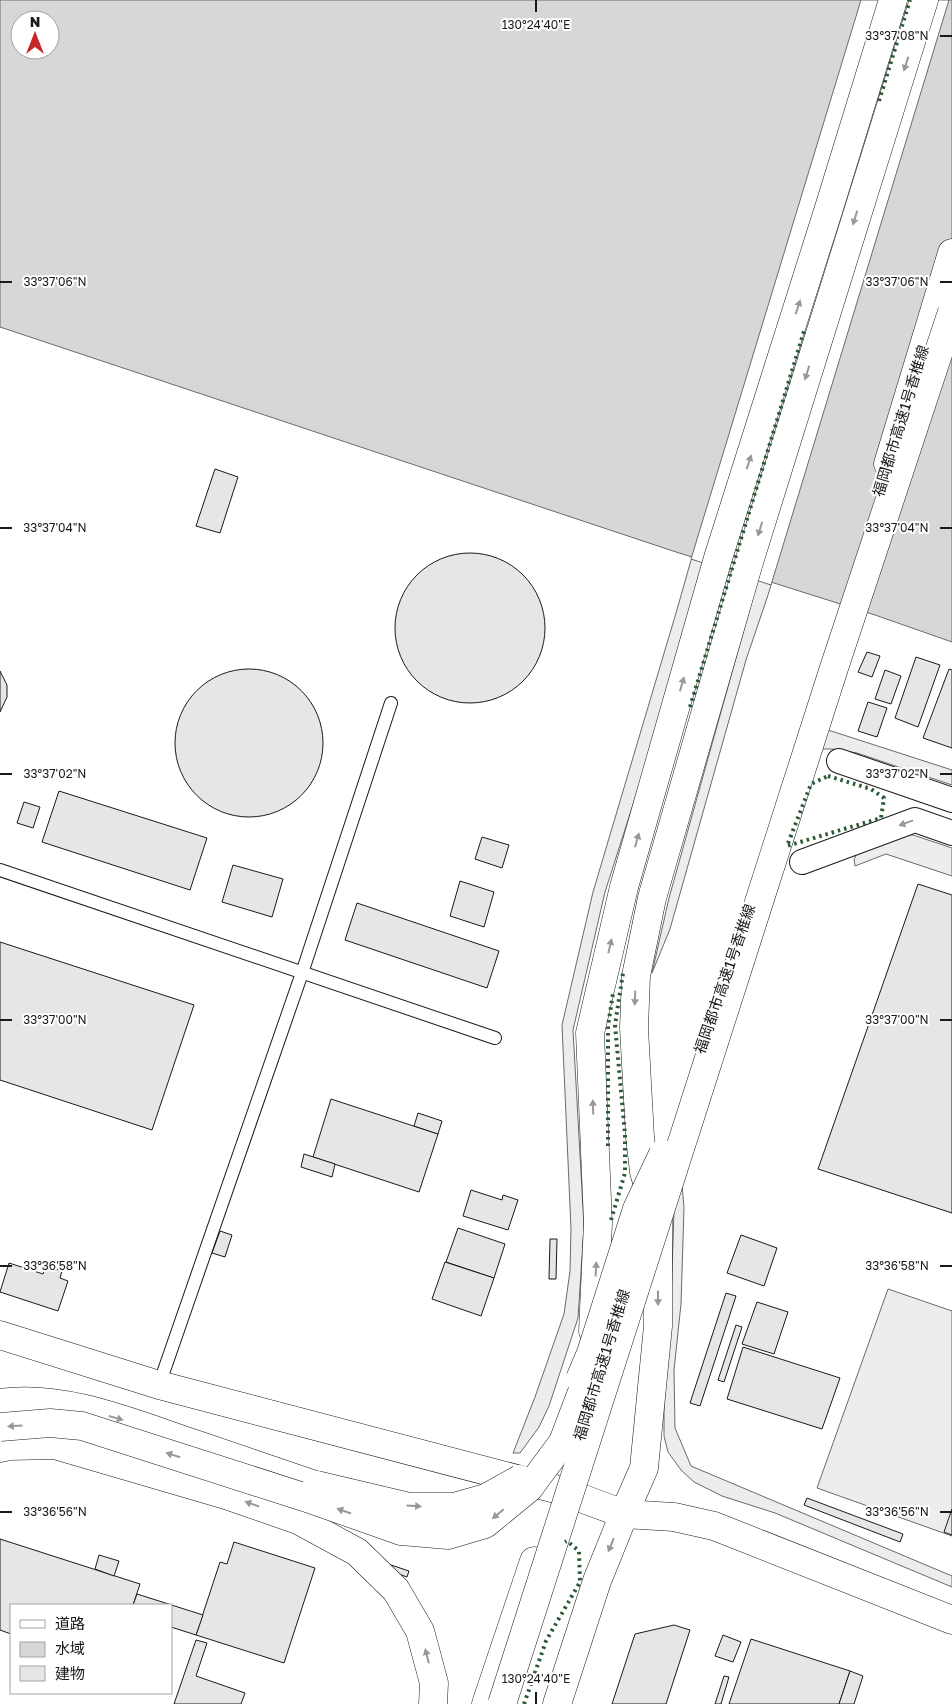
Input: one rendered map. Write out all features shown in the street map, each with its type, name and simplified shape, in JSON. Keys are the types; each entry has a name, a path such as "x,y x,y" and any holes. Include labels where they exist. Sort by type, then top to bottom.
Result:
{"main road":[{"path":"486,1704 559,1490 570,1453 584,1391 594,1319 598,1223 590,1033 624,887 718,558 824,226 893,0"},
{"path":"556,1704 597,1580 644,1468 658,1326 658,1218 644,1172 640,1137 634,1028 636,976 652,898 749,562 924,0"},
{"name":"福岡都市高速1号香椎線","path":"502,1704 672,1153 831,653 952,253"},
{"name":"福岡都市高速1号香椎線","path":"495,1704 672,1153 952,312"},
{"path":"0,1403 15,1401 62,1403 138,1424 315,1485 410,1507 454,1507 486,1498 519,1480 542,1454 568,1408 591,1353 637,1209 672,1153"},
{"path":"0,1427 50,1423 82,1426 313,1500 401,1531 448,1535 485,1524 530,1488 563,1442 629,1259 672,1153"},
{"path":"0,1335 159,1385 559,1490 624,1514 674,1517 714,1526 952,1620"},
{"path":"0,1448 9,1446 55,1446 84,1454 226,1496 298,1520 356,1552 396,1590 420,1631 434,1683 433,1704"}],"street":[{"path":"839,761 952,800"},
{"path":"802,862 916,820 952,833"}],"lane":[{"path":"159,1385 302,973 391,703"},
{"path":"0,870 495,1038"}],"shaded area":[{"path":"949,0 768,595 746,660 670,929 652,973 669,898 757,583"},
{"path":"748,360 690,626 605,892 573,1030 584,1226 578,1318 549,1406 539,1427 520,1453 513,1453 564,1314 570,1271 571,1229 562,1025 593,892 676,613"},
{"path":"828,730 952,770 952,785 857,753 822,749"},
{"path":"900,834 913,835 952,848 952,876 886,854 855,866 854,859 858,852"},
{"path":"681,1173 684,1208 681,1304 674,1370 675,1428 691,1466 952,1576 952,1587 775,1513 722,1496 694,1482 681,1470 668,1452 664,1436 664,1406 671,1303 674,1210"},
{"path":"888,1289 952,1311 952,1536 817,1488"}],"water":[{"path":"0,0 952,0 952,642 875,615 673,551 0,327"}],"pier":[{"path":"861,0 949,0 771,585 691,559"}],"building":[{"path":"215,469 238,477 220,533 196,526"},
{"path":"470,553 499,559 523,575 539,599 545,628 539,657 523,681 499,697 470,703 441,697 417,681 401,657 395,628 401,599 417,575 441,559"},
{"path":"867,652 880,656 872,677 858,672"},
{"path":"916,657 940,665 918,727 895,718"},
{"path":"249,669 263,670 277,675 301,691 317,715 322,729 322,757 317,771 301,795 277,811 263,816 249,817 235,816 221,811 197,795 181,771 176,757 175,743 176,729 181,715 197,691 221,675 235,670"},
{"path":"949,669 952,670 952,748 923,738"},
{"path":"885,670 901,676 891,704 875,699"},
{"path":"0,671 7,685 7,697 0,712"},
{"path":"868,702 887,708 877,737 858,731"},
{"path":"59,791 207,838 190,890 42,842"},
{"path":"24,802 40,807 33,828 17,823"},
{"path":"482,837 509,845 502,868 475,859"},
{"path":"233,865 283,879 272,917 222,902"},
{"path":"460,881 494,892 484,927 450,916"},
{"path":"918,884 952,895 952,1213 818,1169"},
{"path":"357,903 499,951 487,988 345,940"},
{"path":"0,942 194,1005 152,1130 0,1080"},
{"path":"331,1099 438,1134 419,1192 313,1157"},
{"path":"418,1113 442,1121 438,1134 414,1126"},
{"path":"304,1154 335,1164 332,1177 301,1167"},
{"path":"471,1190 502,1200 503,1195 518,1200 508,1230 463,1216"},
{"path":"458,1228 505,1244 494,1278 446,1262"},
{"path":"220,1231 232,1235 225,1257 212,1253"},
{"path":"741,1235 777,1248 764,1286 727,1273"},
{"path":"550,1239 557,1239 556,1279 549,1279"},
{"path":"445,1262 494,1278 481,1316 432,1299"},
{"path":"9,1263 43,1274 46,1266 62,1271 60,1278 68,1281 58,1311 0,1292"},
{"path":"726,1293 736,1296 700,1406 690,1403"},
{"path":"757,1302 788,1312 774,1354 742,1344"},
{"path":"736,1325 742,1327 724,1382 718,1380"},
{"path":"743,1347 840,1378 822,1429 727,1399"},
{"path":"807,1498 903,1534 900,1542 804,1505"},
{"path":"952,1509 952,1535 944,1532"},
{"path":"0,1539 140,1584 133,1604 10,1604 10,1634 0,1630"},
{"path":"234,1542 315,1568 284,1663 196,1635 220,1562 227,1564"},
{"path":"99,1555 119,1561 114,1576 95,1569"},
{"path":"376,1560 409,1571 407,1577 374,1565"},
{"path":"137,1594 168,1604 133,1604"},
{"path":"172,1605 203,1615 196,1635 172,1627"},
{"path":"674,1625 690,1630 666,1704 612,1704 635,1634"},
{"path":"723,1635 741,1642 733,1662 715,1656"},
{"path":"751,1639 850,1671 839,1704 729,1704"},
{"path":"196,1640 207,1643 196,1676 245,1693 241,1704 174,1704"},
{"path":"850,1671 863,1676 854,1704 839,1704"},
{"path":"724,1676 729,1677 721,1704 715,1704"}],"hedge":[{"path":"879,101 910,0"},
{"path":"690,707 805,328"},
{"path":"828,776 871,789 884,798 881,818 787,846 811,784 828,776"},
{"path":"611,1220 625,1173 625,1134 615,1025 623,973"},
{"path":"608,1146 608,1026 613,993"},
{"path":"524,1704 546,1641 580,1582 579,1551 567,1541 565,1542"}]}
